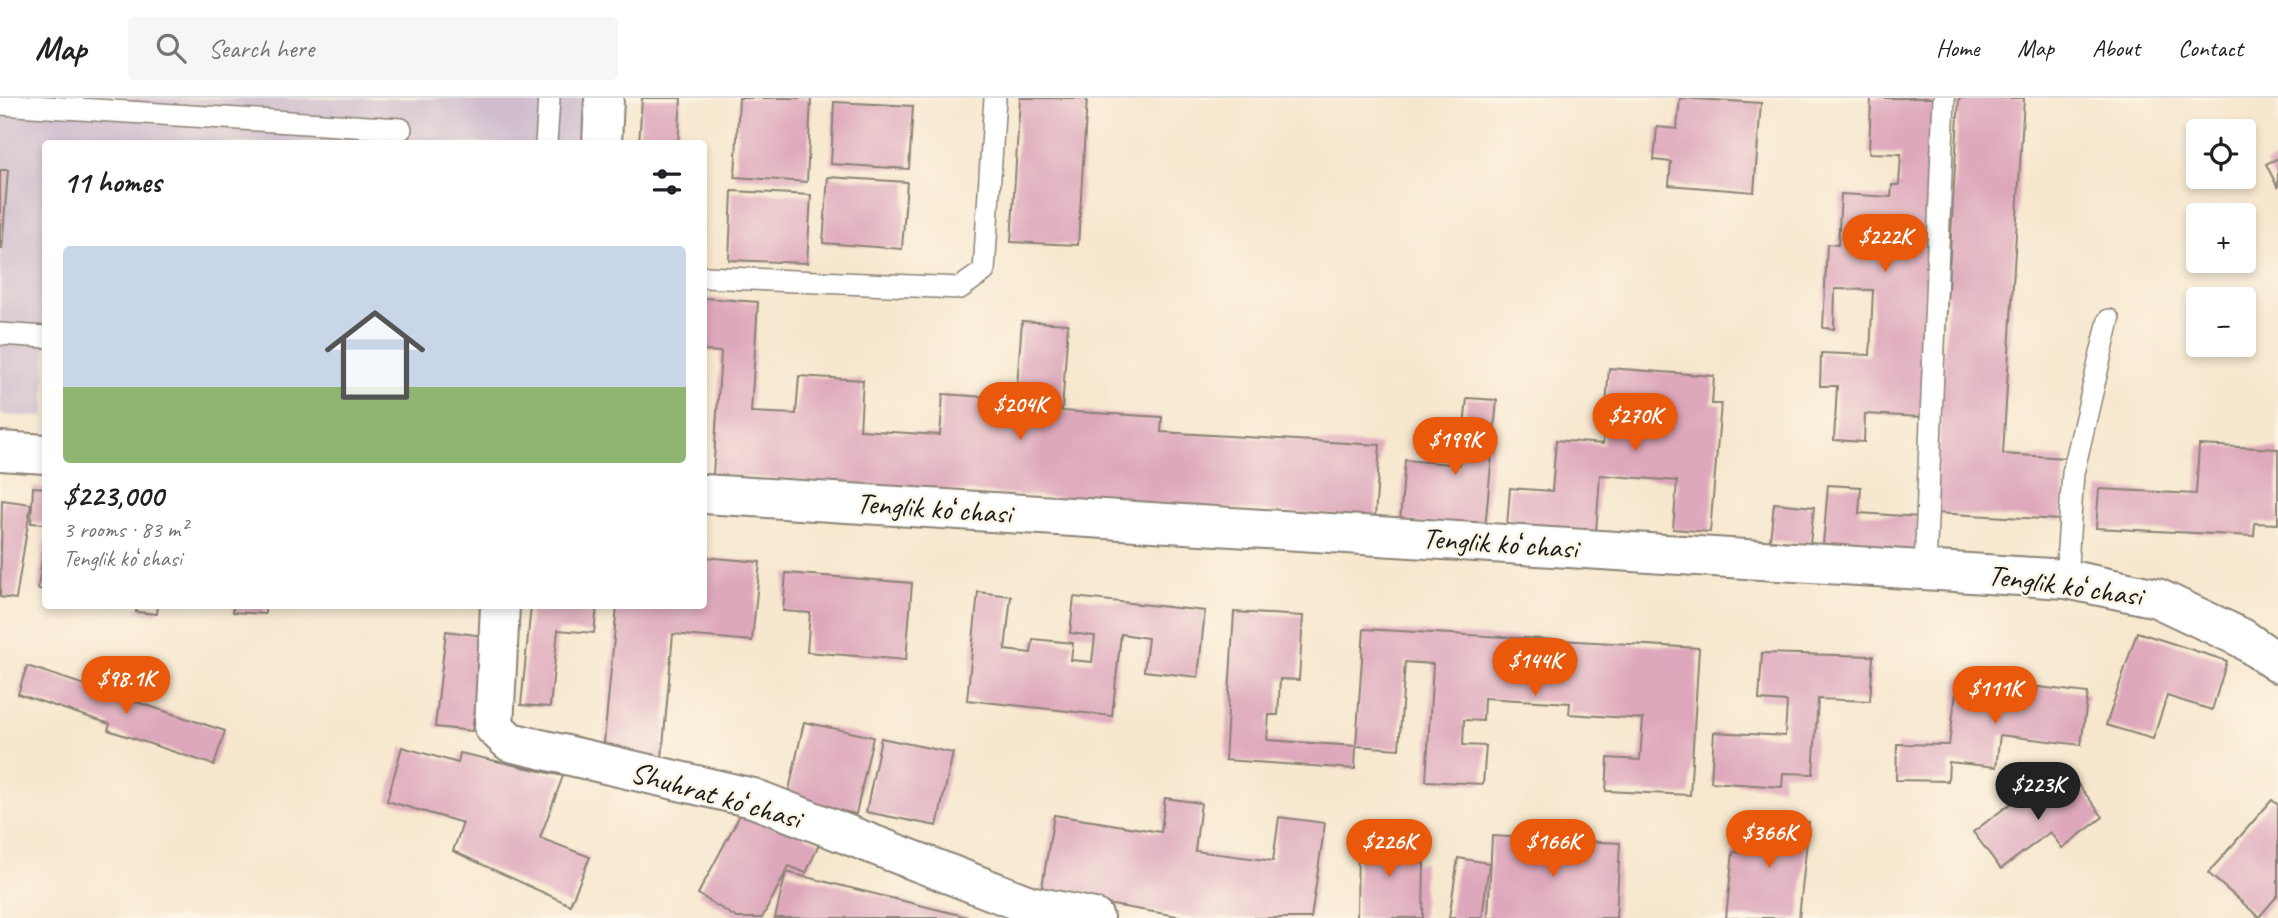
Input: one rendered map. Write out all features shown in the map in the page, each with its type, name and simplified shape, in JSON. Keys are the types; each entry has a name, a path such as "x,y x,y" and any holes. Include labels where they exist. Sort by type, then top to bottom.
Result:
{"street":[{"path":"602,140 604,98"},
{"path":"0,451 42,454"},
{"name":"Tenglik koʻchasi","path":"707,494 2066,579 2157,598 2242,638 2278,663"},
{"name":"Shuhrat koʻchasi","path":"500,609 494,727 510,742 753,798 1029,905 1094,918"}],"lane":[{"path":"546,140 549,98"},
{"path":"707,276 960,288 984,271 995,98"},
{"path":"1925,569 1944,98"},
{"path":"0,103 401,129"},
{"path":"2066,579 2073,473 2109,320"},
{"path":"0,334 42,337"}],"shaded area":[{"path":"0,98 592,98 589,140 42,140 42,417 0,415"}],"building":[{"path":"642,98 681,98 678,140 639,140"},
{"path":"739,98 811,98 807,182 735,177"},
{"path":"1020,98 1087,98 1078,245 1011,242"},
{"path":"1680,98 1761,103 1754,192 1669,185 1671,162 1654,160 1657,127 1677,129"},
{"path":"1871,98 1934,98 1921,417 1865,414 1864,442 1834,440 1837,386 1820,386 1821,353 1870,355 1873,290 1835,289 1834,329 1823,328 1827,244 1838,245 1841,194 1891,197 1892,185 1899,185 1901,154 1869,153"},
{"path":"1959,98 2024,98 2003,454 2065,458 2062,520 1935,513"},
{"path":"834,102 913,106 909,169 831,164"},
{"path":"2278,158 2278,188 2266,164"},
{"path":"0,170 8,170 2,249 0,249"},
{"path":"828,177 907,182 902,249 823,243"},
{"path":"732,191 811,195 807,263 729,260"},
{"path":"707,298 758,302 751,412 796,414 799,376 863,380 860,430 940,435 943,394 1016,399 1022,321 1068,324 1062,411 1162,417 1161,432 1380,445 1375,518 713,475 721,352 707,351"},
{"path":"1609,368 1714,376 1712,404 1721,404 1710,532 1673,529 1677,481 1600,475 1596,533 1507,526 1510,488 1552,491 1556,440 1603,444"},
{"path":"1467,398 1497,400 1485,529 1400,522 1405,460 1460,465"},
{"path":"2199,445 2278,449 2278,524 2255,523 2254,536 2096,528 2099,489 2196,494"},
{"path":"1828,485 1861,487 1859,513 1919,517 1916,551 1823,544"},
{"path":"33,487 42,488 42,524 31,523"},
{"path":"2,500 31,504 16,599 0,597"},
{"path":"1774,503 1814,507 1810,544 1770,540"},
{"path":"707,557 760,562 752,641 673,634 662,758 603,753 617,609 707,609"},
{"path":"42,558 42,590 38,589"},
{"path":"786,573 912,583 906,660 807,652 810,613 783,611"},
{"path":"978,592 1011,596 1005,650 1031,653 1033,639 1073,643 1071,660 1092,662 1095,636 1070,633 1074,597 1205,611 1198,677 1144,671 1148,638 1121,634 1112,716 967,700"},
{"path":"136,609 158,609 157,614 136,612"},
{"path":"233,609 265,609 265,614 233,612"},
{"path":"531,609 597,609 594,633 558,630 550,707 521,705"},
{"path":"1234,612 1303,616 1299,680 1280,679 1278,715 1269,715 1267,740 1356,746 1355,769 1225,760"},
{"path":"1364,629 1699,648 1690,795 1606,791 1608,758 1640,760 1643,719 1569,714 1570,703 1484,698 1483,721 1464,720 1463,745 1486,746 1483,784 1426,781 1433,664 1405,662 1399,749 1356,746"},
{"path":"446,631 484,636 472,731 435,727"},
{"path":"2137,632 2227,661 2212,710 2167,696 2153,739 2106,725"},
{"path":"1762,653 1873,656 1870,701 1818,699 1813,774 1783,773 1782,787 1711,782 1714,732 1785,736 1787,702 1759,700"},
{"path":"27,666 225,731 214,765 108,730 110,724 18,694"},
{"path":"1958,677 2088,693 2081,745 2000,735 1996,767 1949,762 1948,781 1896,780 1897,744 1949,745"},
{"path":"804,722 873,737 856,814 787,799"},
{"path":"881,738 953,753 937,826 866,812"},
{"path":"402,747 458,763 460,753 563,776 540,838 590,857 570,905 453,851 463,823 387,801"},
{"path":"2071,775 2103,817 2062,848 2050,832 2001,869 1973,832 2022,795 2030,806"},
{"path":"1165,798 1201,803 1195,851 1273,861 1279,817 1325,823 1311,918 1189,918 1041,893 1054,815 1161,832"},
{"path":"2272,800 2278,805 2278,895 2259,917 2208,873"},
{"path":"742,811 820,842 806,873 789,866 762,918 737,918 698,894"},
{"path":"1747,816 1809,822 1799,918 1726,918 1733,852 1743,853"},
{"path":"1492,836 1620,843 1616,918 1488,918"},
{"path":"1358,838 1416,839 1415,863 1424,863 1423,918 1357,918"},
{"path":"1458,858 1489,863 1482,918 1449,918"},
{"path":"786,872 968,917 968,918 775,918"}]}
